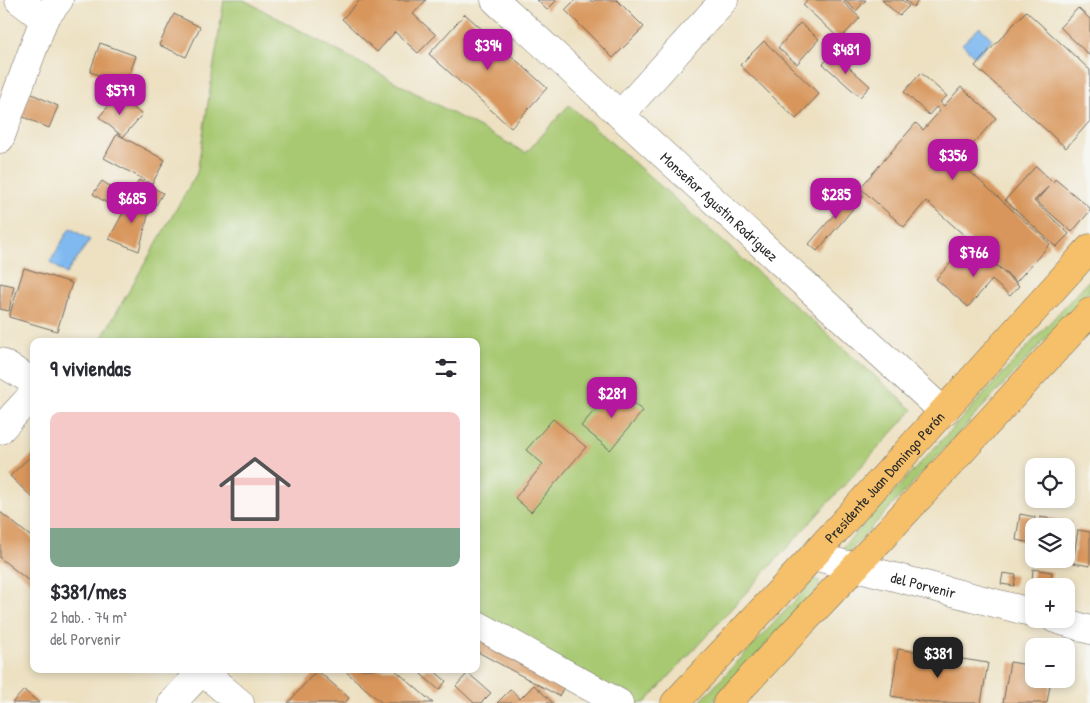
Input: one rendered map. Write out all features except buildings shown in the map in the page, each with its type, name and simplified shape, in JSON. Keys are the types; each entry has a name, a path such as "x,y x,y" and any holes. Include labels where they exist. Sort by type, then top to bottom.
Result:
{"main road":[{"name":"Presidente Juan Domingo Perón","path":"675,703 813,556 1090,248"},
{"path":"727,703 1090,312"}],"street":[{"path":"0,139 51,10 19,0"},
{"name":"Monseñor Agustin Rodriguez","path":"495,0 944,412"},
{"path":"620,115 724,0"},
{"path":"0,362 30,380"},
{"path":"0,430 30,396"},
{"name":"del Porvenir","path":"813,556 1025,610"},
{"path":"1075,625 1090,630"},
{"path":"480,626 619,703"},
{"path":"172,703 200,673"},
{"path":"206,673 240,703"}],"green space":[{"path":"224,0 244,0 526,153 569,105 913,410 645,703 636,703 480,615 480,338 102,338 197,173"},
{"path":"1090,279 1090,291 850,551 848,553 843,551 844,546"},
{"path":"815,579 820,581 819,587 712,703 699,703"}],"water":[{"path":"980,27 992,39 975,57 962,44"},
{"path":"70,228 90,240 66,274 50,262"}]}
